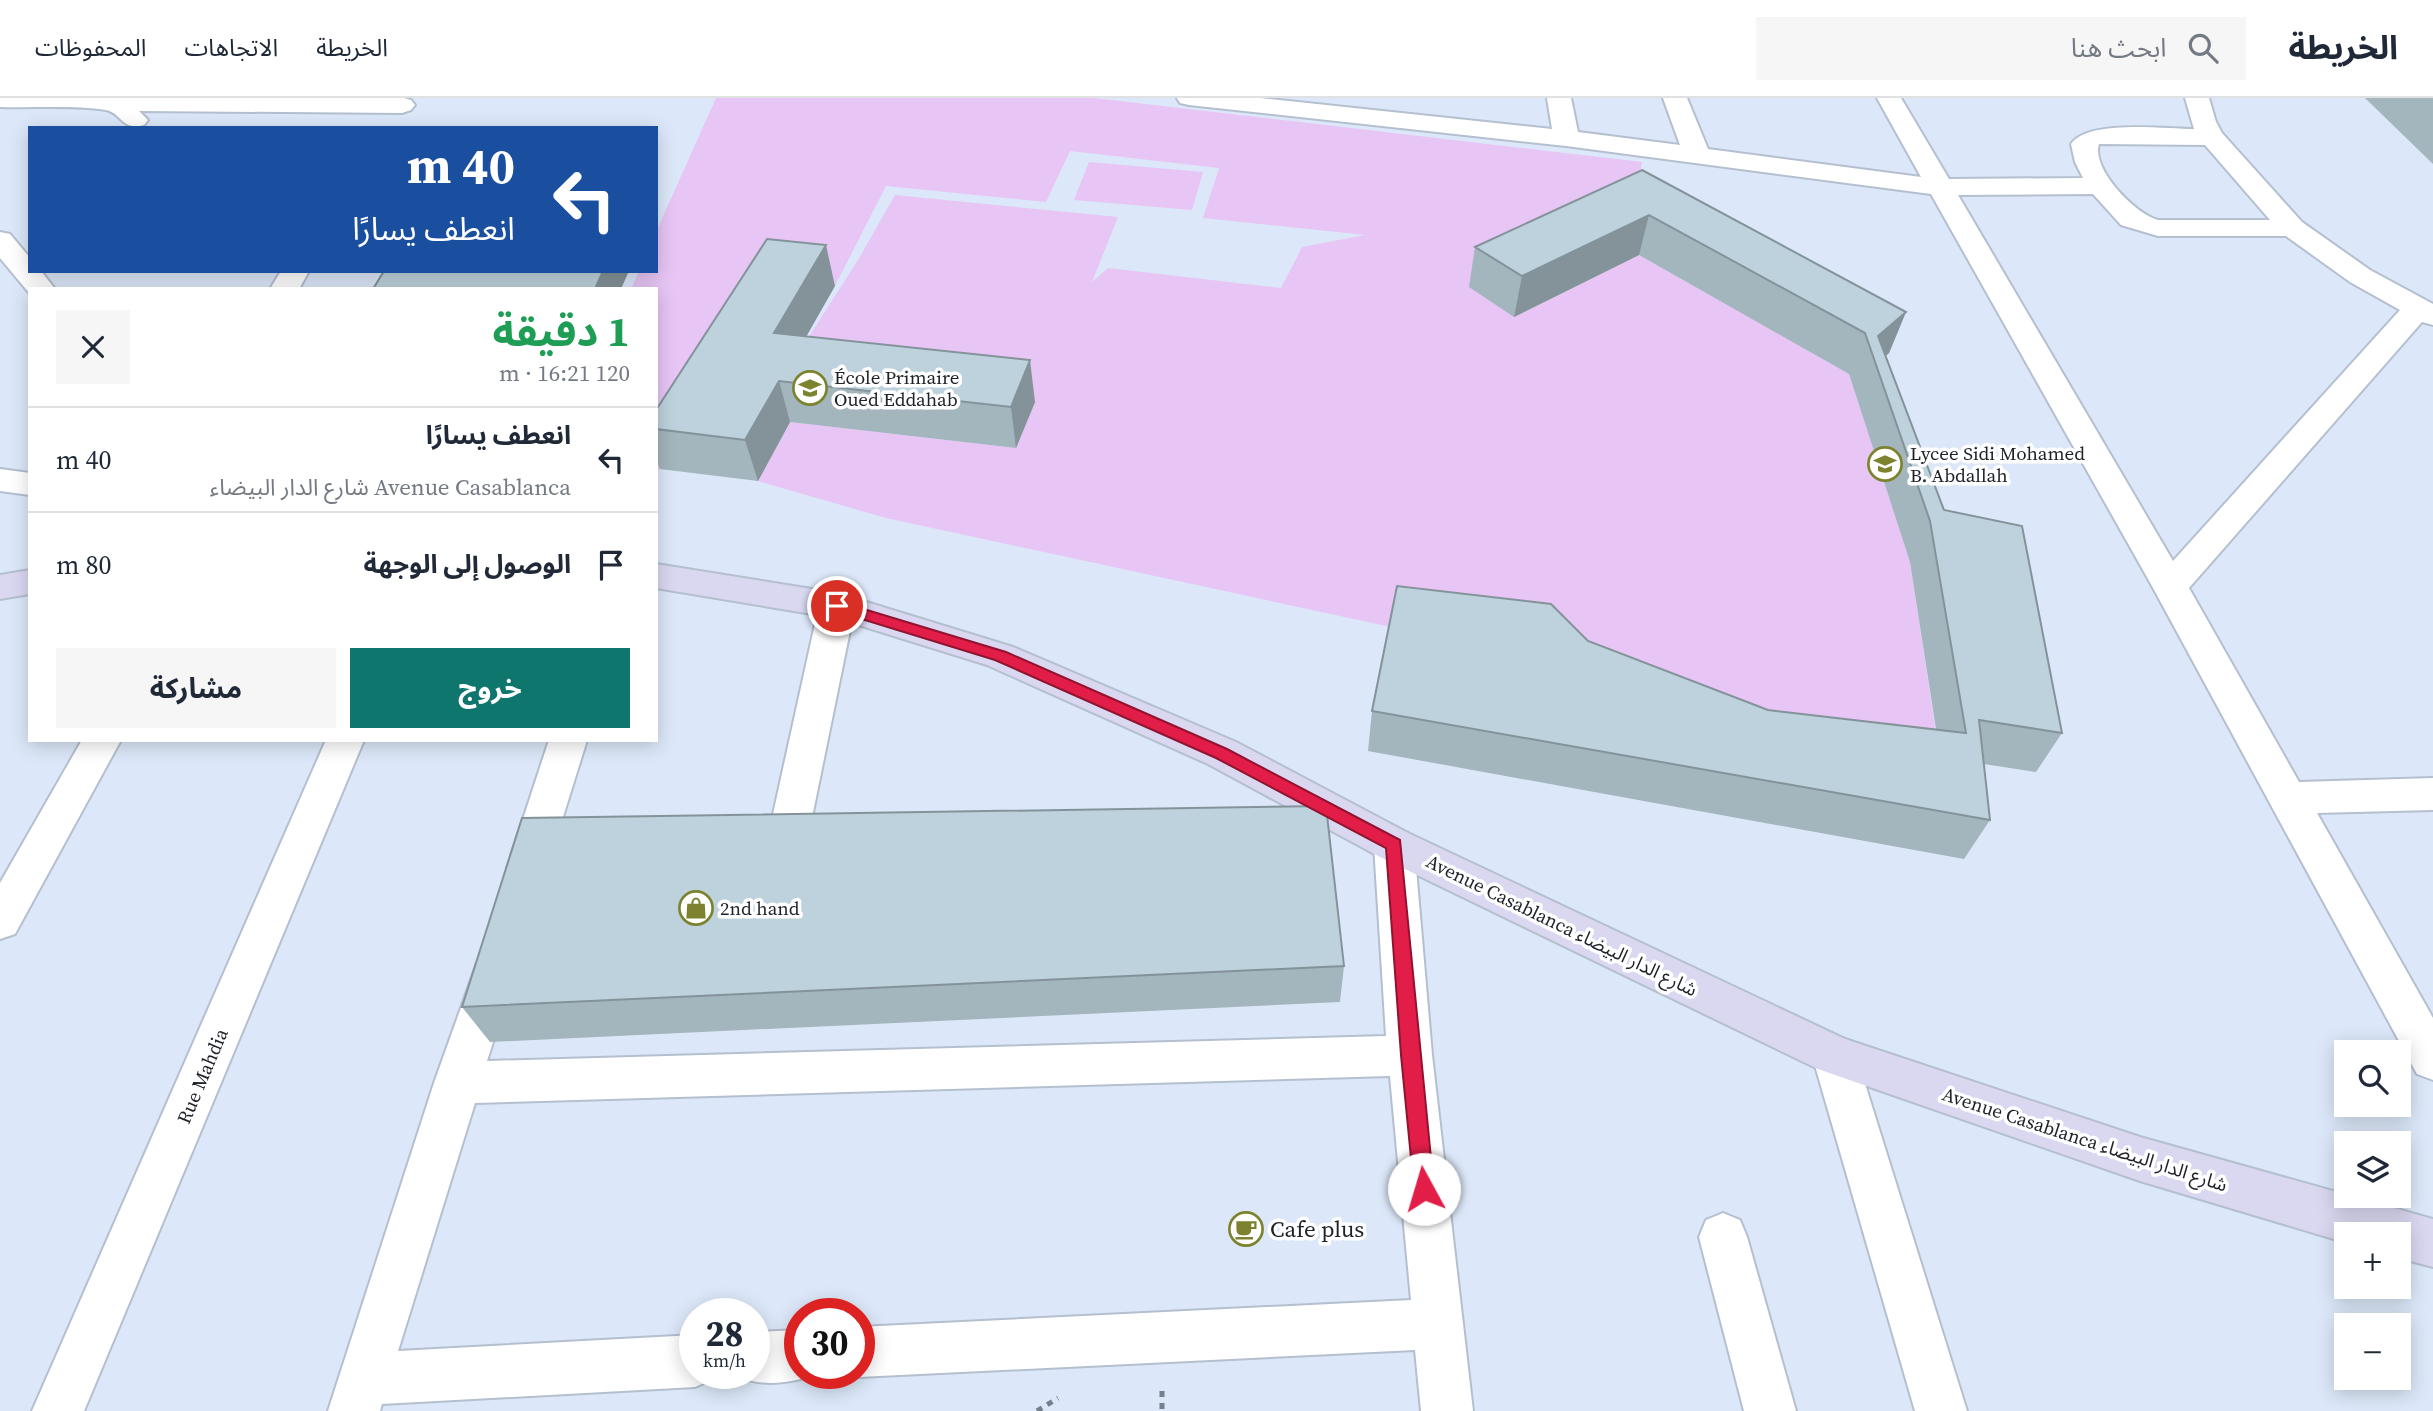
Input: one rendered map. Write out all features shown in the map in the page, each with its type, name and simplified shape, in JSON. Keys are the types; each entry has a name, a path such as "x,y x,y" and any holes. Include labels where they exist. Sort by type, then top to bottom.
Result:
{"street":[{"path":"1189,98 1566,138 1938,187 2101,186"},
{"path":"1559,98 1566,138"},
{"path":"1675,98 1697,155"},
{"path":"1889,98 2170,586 2433,1060"},
{"path":"2170,586 2425,312 2360,276 2292,228 2211,137 2203,122 2197,98"},
{"path":"0,100 115,103 405,102"},
{"path":"389,126 405,102"},
{"path":"115,103 143,126"},
{"path":"2211,137 2114,136 2091,139 2084,144 2083,151 2101,186 2130,219 2143,225 2158,228 2292,228"},
{"path":"0,240 39,287"},
{"path":"0,480 28,484"},
{"name":"Avenue Casablanca شارع الدار البيضاء","path":"658,576 837,606 1000,656 1222,753 1394,845 1834,1055 2140,1159 2357,1222"},
{"path":"0,587 28,582"},
{"path":"788,837 837,606"},
{"path":"0,921 101,742"},
{"name":"Rue Mahdia","path":"58,1411 344,742"},
{"path":"517,899 554,846 568,742"},
{"path":"2289,798 2433,794"},
{"path":"1286,825 1355,823"},
{"path":"748,838 830,836"},
{"path":"1394,845 1410,1055 1447,1411"},
{"path":"504,939 358,1395 679,1363"},
{"path":"457,1083 1410,1055"},
{"path":"1834,1055 1941,1411"},
{"path":"1723,1237 1770,1411"},
{"name":"Avenue Casablanca شارع الدار البيضاء","path":"2411,1237 2433,1243"},
{"path":"875,1351 1438,1324"}],"shaded area":[{"path":"716,98 1094,98 1642,162 1633,210 1639,255 1849,374 1910,562 1942,772 1391,627 886,518 758,481 790,422 1016,448 1034,402 785,374 858,260 895,195 1118,217 1092,282 1108,268 1281,288 1302,247 1365,235 1203,218 1219,168 1070,151 1046,202 886,186 835,286 777,280 658,470 658,287 632,287 638,273 658,273 658,228"},
{"path":"1089,162 1203,172 1192,210 1074,200"}],"building":[{"path":"1642,170 1906,312 1878,336 1944,510 2022,526 2062,733 1979,720 1990,820 1372,711 1397,586 1551,604 1588,641 1768,710 1966,733 1930,521 1865,333 1649,215 1522,276 1475,247"},
{"path":"767,239 826,245 774,333 1030,360 1011,407 779,381 745,440 658,429 658,407"},
{"path":"383,273 602,273 596,287 374,287"},
{"path":"1326,806 1344,966 462,1007 522,818"}],"place":[{"name":"École Primaire Oued Eddahab","path":"810,388"},
{"name":"Lycee Sidi Mohamed B. Abdallah","path":"1885,464"},
{"name":"2nd hand","path":"696,908"},
{"name":"Cafe plus","path":"1246,1229"}],"route":[{"path":"837,606 1000,656 1222,753 1394,845 1410,1055 1424,1189"}]}
